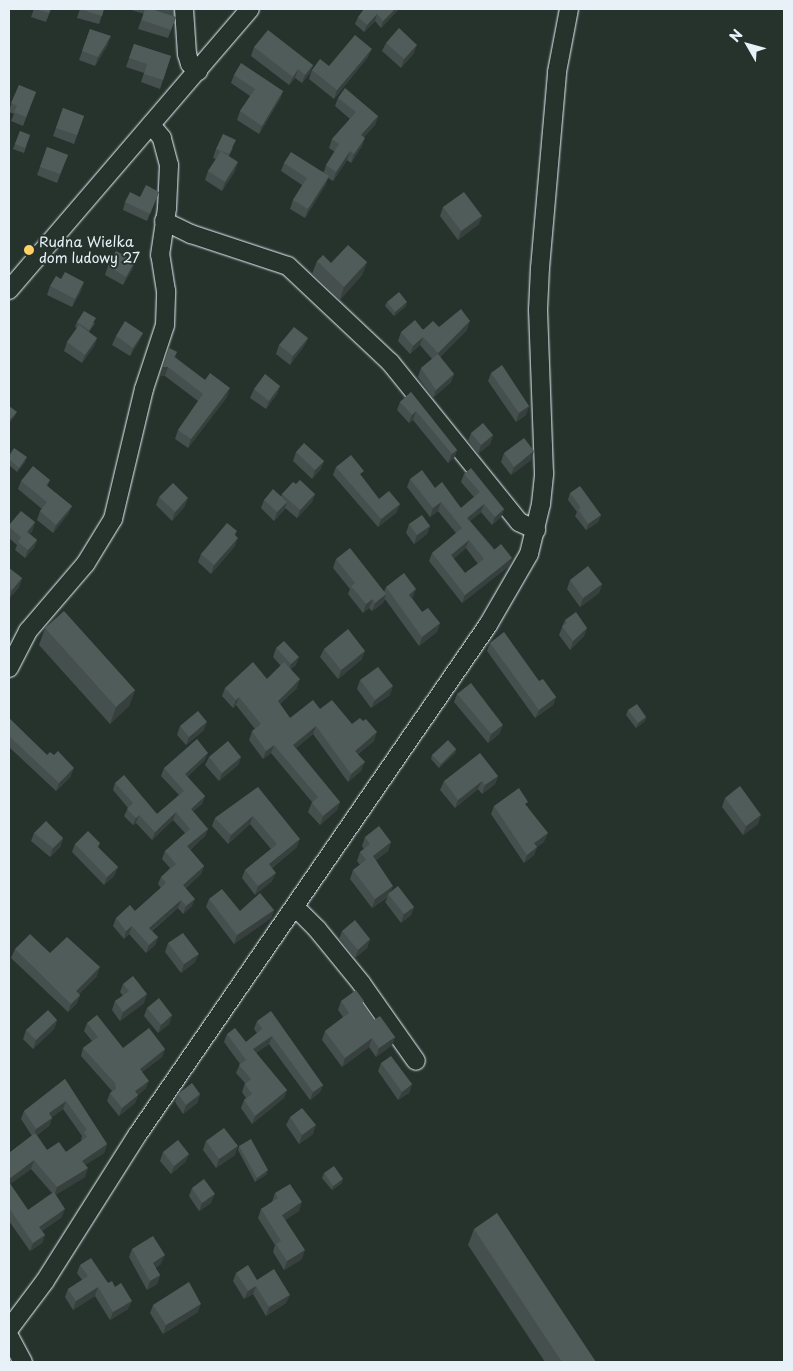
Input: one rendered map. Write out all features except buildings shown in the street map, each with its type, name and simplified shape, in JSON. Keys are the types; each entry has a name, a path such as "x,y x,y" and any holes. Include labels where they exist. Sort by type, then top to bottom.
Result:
{"street":[{"path":"184,9 187,54 190,64 198,71"},
{"path":"9,290 250,9"},
{"path":"9,1329 45,1280 130,1146 296,908 516,582 536,530 544,473 538,310 540,268 557,72 569,9"},
{"path":"9,668 28,632 86,563 113,519 144,389 165,325 166,291 160,255 168,152 160,133 151,125"},
{"path":"164,221 191,234 288,266 390,362 519,522 536,530"},
{"path":"296,908 317,929 361,983 416,1061"},
{"path":"9,1336 23,1362"}],"shaded area":[{"path":"128,9 178,9 180,25"}],"place":[{"name":"Rudna Wielka dom ludowy 27","path":"29,250"}]}
